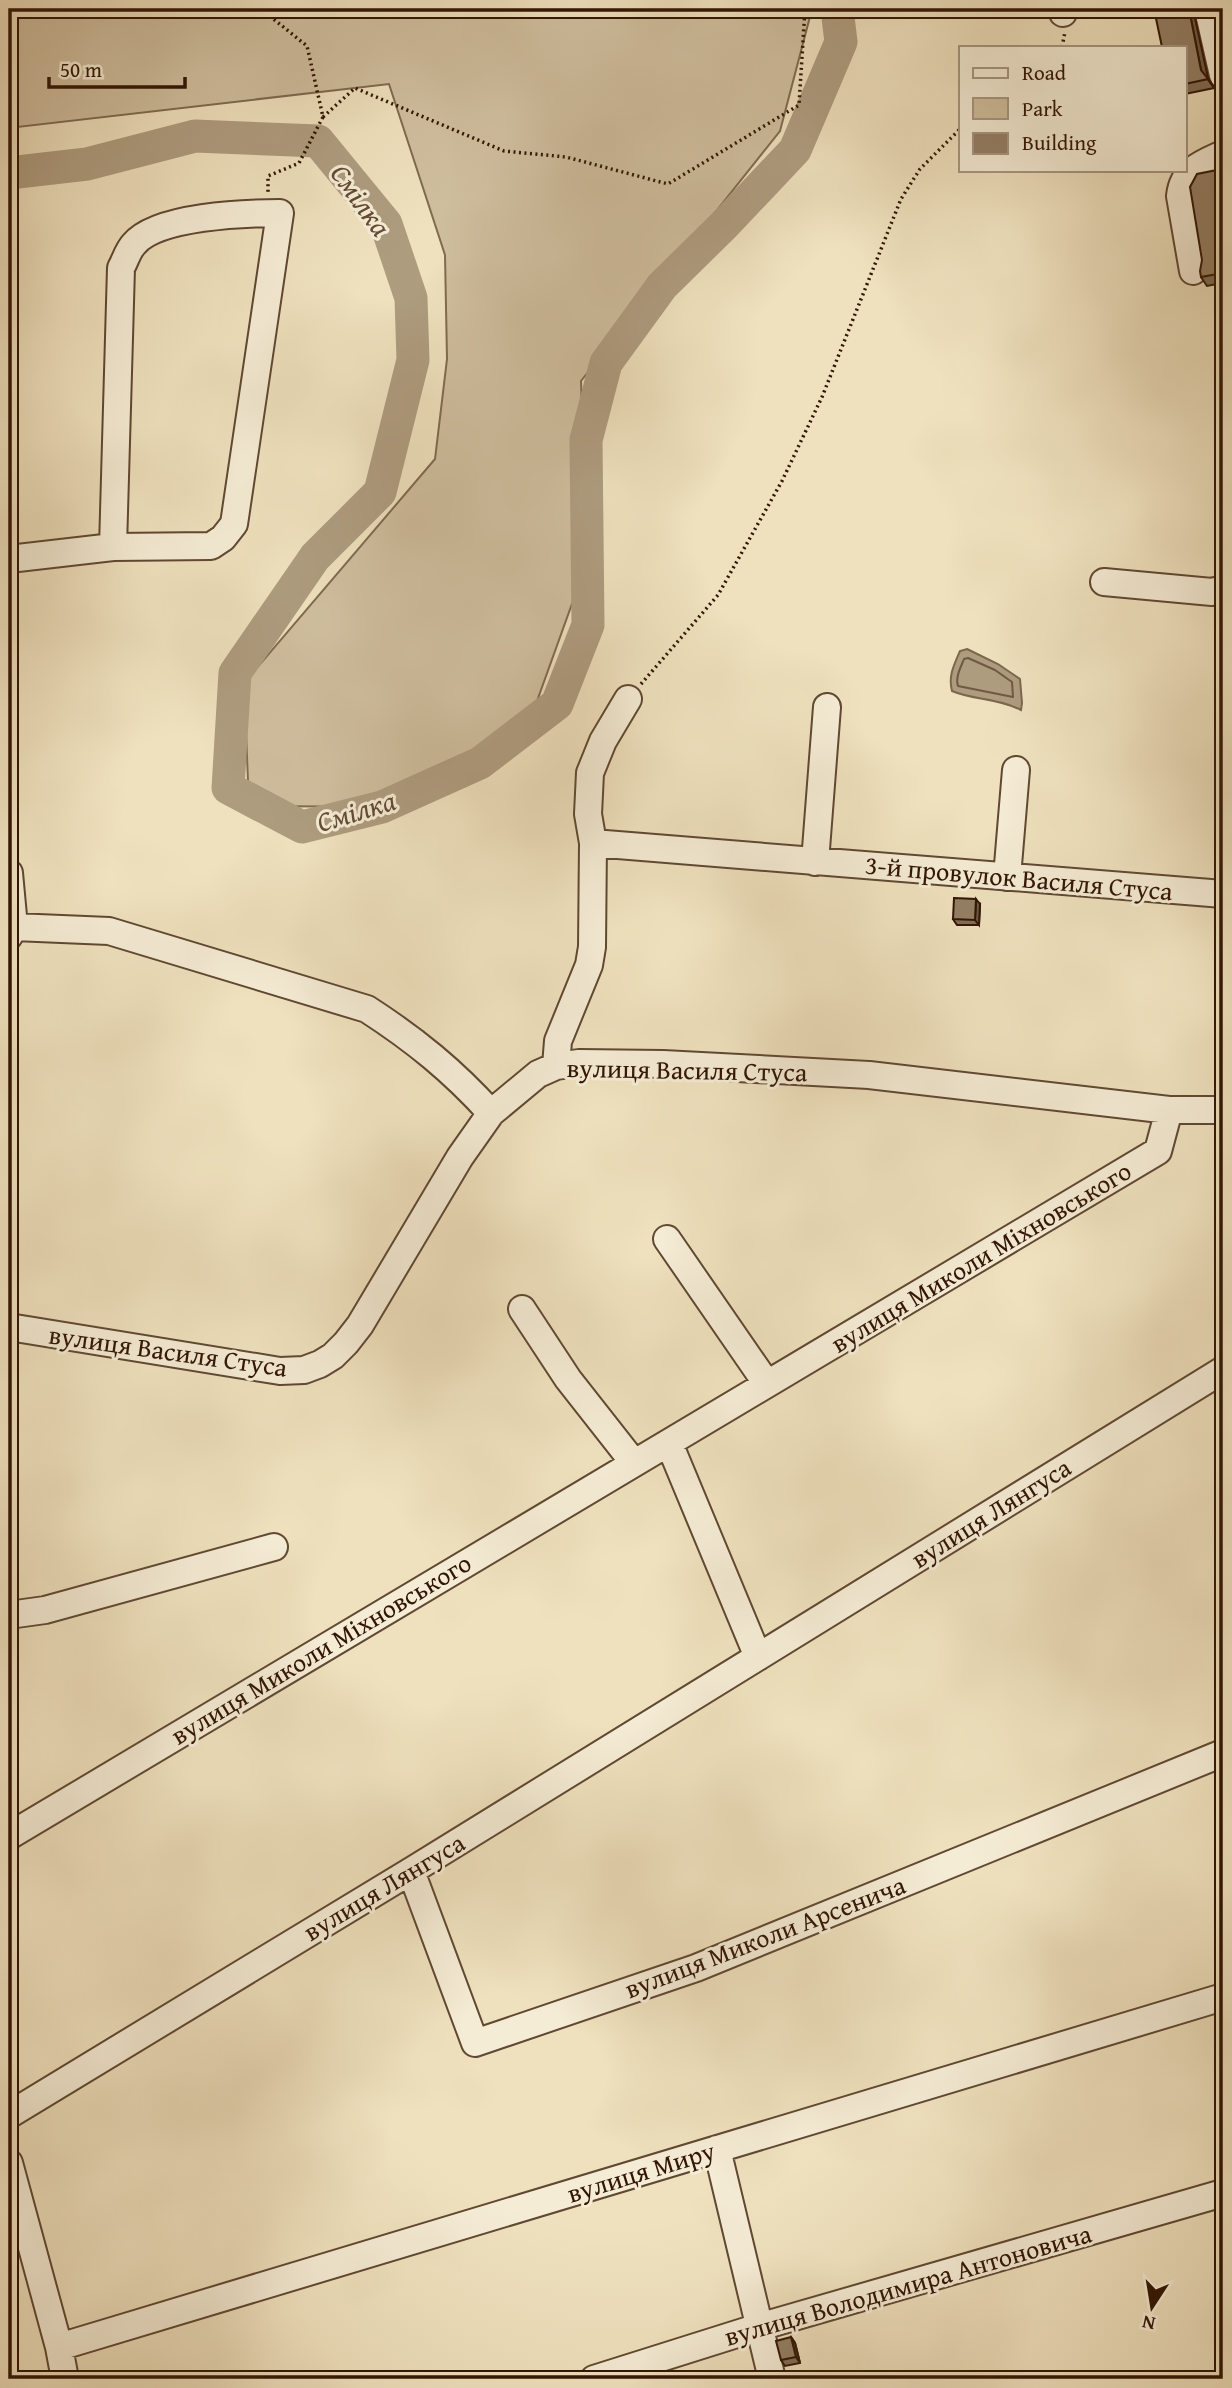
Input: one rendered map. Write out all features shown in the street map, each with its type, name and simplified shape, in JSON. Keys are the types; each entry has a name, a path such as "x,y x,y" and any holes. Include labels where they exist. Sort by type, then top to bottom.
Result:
{"street":[{"path":"1208,9 1223,75"},
{"path":"1193,271 1180,196 1181,186 1194,167 1223,155"},
{"path":"9,559 113,547 211,546 223,538 234,524 279,213 231,213 150,231 134,244 121,268 113,547"},
{"path":"1104,582 1212,592 1223,589"},
{"path":"556,1066 558,1041 589,965 592,947 593,843 588,814 590,773 603,741 628,699"},
{"path":"816,862 827,707"},
{"path":"1007,877 1016,770"},
{"name":"3-й провулок Василя Стуса","path":"593,843 1223,894"},
{"path":"9,873 11,932 109,932 367,1009 402,1031 460,1078 491,1113"},
{"name":"вулиця Василя Стуса","path":"9,1327 279,1371 304,1370 320,1364 333,1356 360,1325 460,1157 491,1113 527,1082 556,1066 579,1063 663,1064 869,1075 1169,1110 1223,1110"},
{"name":"вулиця Миколи Міхновського","path":"9,1836 1158,1151 1169,1110"},
{"path":"667,1239 767,1384"},
{"path":"522,1309 568,1379 634,1463"},
{"name":"вулиця Лянгуса","path":"9,2115 411,1871 1223,1370"},
{"path":"669,1443 758,1657"},
{"path":"9,1615 44,1610 274,1547"},
{"name":"вулиця Миколи Арсенича","path":"411,1871 475,2043 696,1968 1223,1753"},
{"name":"вулиця Миру","path":"59,2347 1223,1997"},
{"path":"717,2149 772,2379"},
{"path":"9,2163 59,2347 65,2379"},
{"name":"вулиця Володимира Антоновича","path":"594,2379 759,2327 1223,2193"}],"path":[{"path":"261,9 307,46 323,117"},
{"path":"279,213 267,195 268,176 299,163 323,117 355,88 504,151 566,157 668,184 799,105 805,9"},
{"path":"628,699 718,595 782,481 822,397 901,199 920,169 959,130"}],"green space":[{"path":"9,9 812,9 780,131 581,381 587,562 528,726 395,807 249,806 244,683 435,459 447,359 445,255 389,84 9,128"}],"water":[{"path":"967,649 998,664 1020,679 1021,710 952,691 951,675 954,666 960,651"}],"building":[{"path":"1154,9 1189,9 1201,70 1208,79 1186,84 1186,46 1162,46"},
{"path":"1222,169 1223,273 1201,277 1202,260 1190,187 1197,174"},
{"path":"954,898 976,899 975,920 953,919"},
{"path":"791,2337 796,2357 781,2360 776,2341"}],"waterway":[{"name":"Смілка","path":"9,173 87,164 195,136 318,141 386,224 411,298 413,360 380,492 315,557 235,673 228,788 302,827 382,807 480,763 557,704 588,625 586,440 606,363 662,286 795,150 841,42 837,9"}]}
